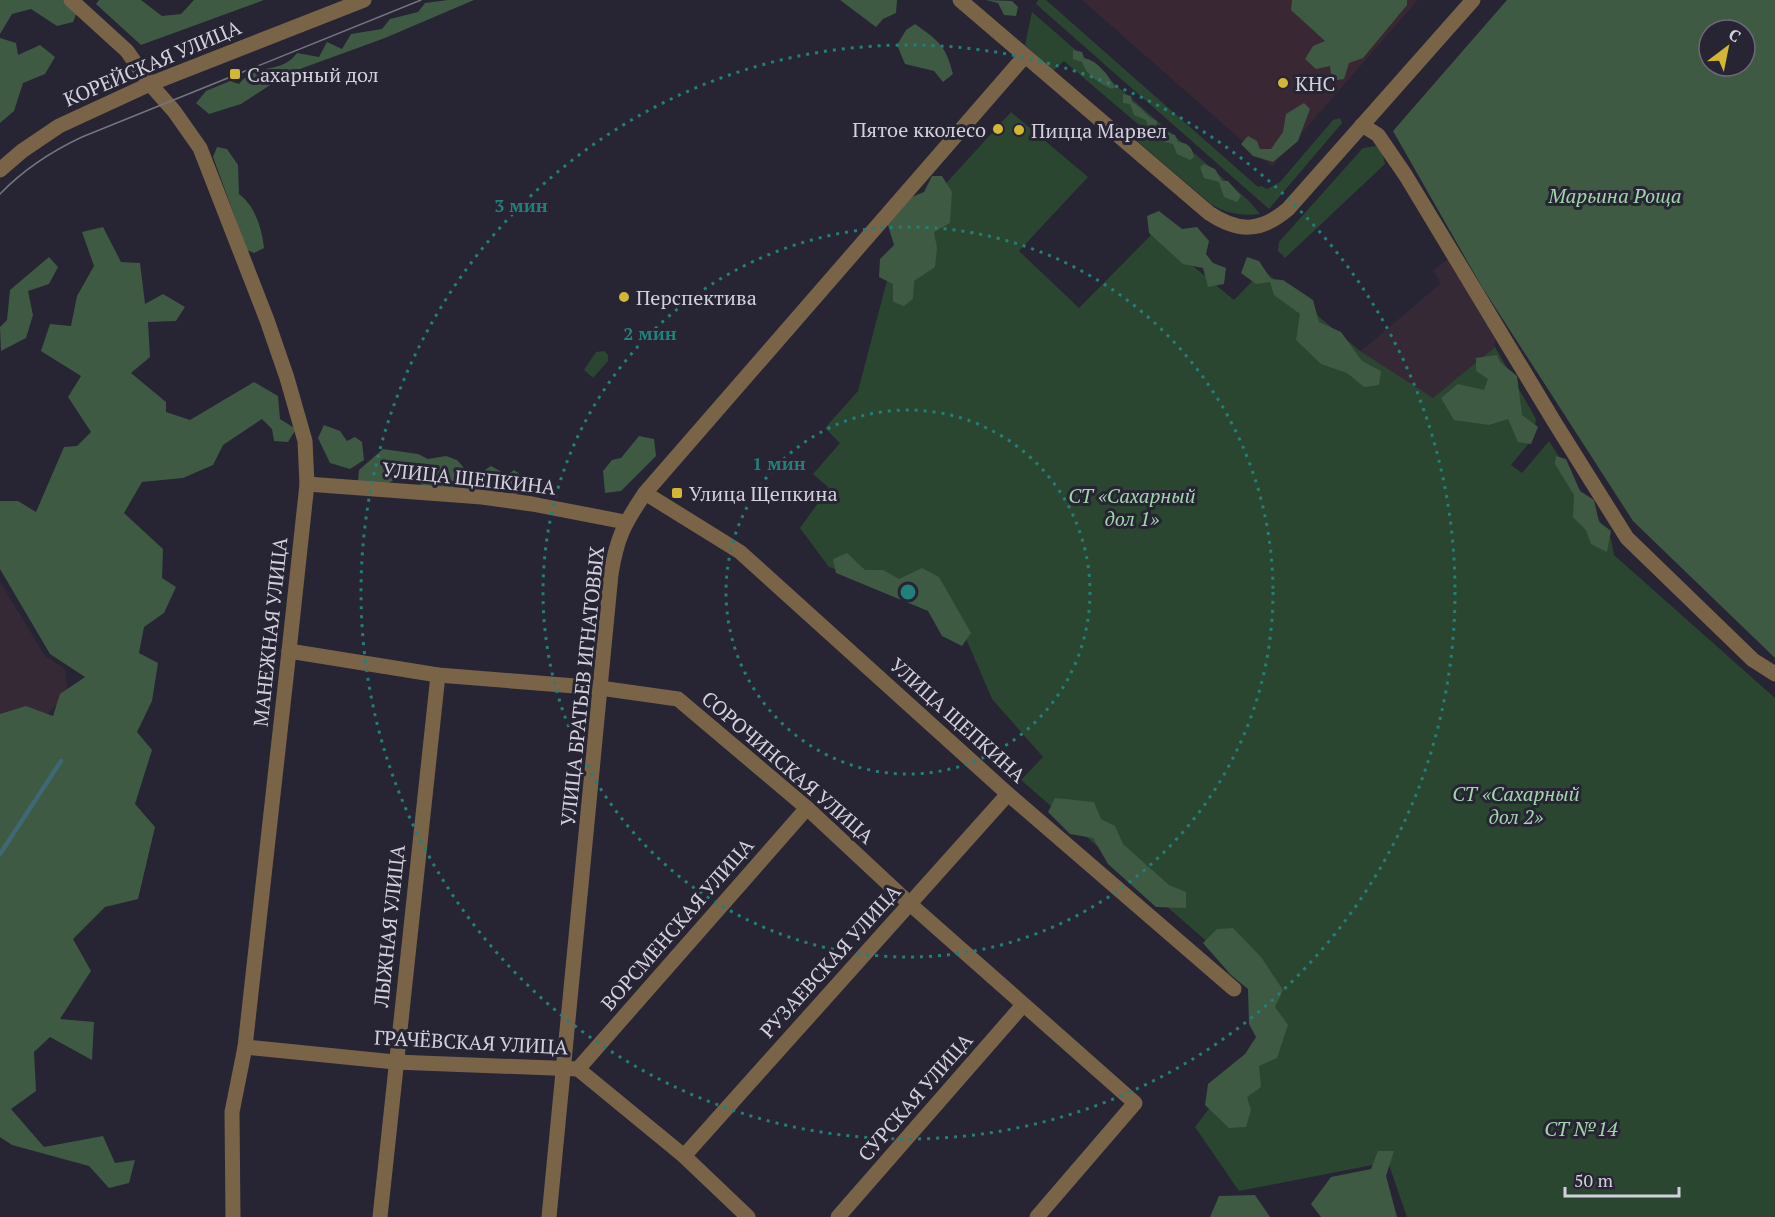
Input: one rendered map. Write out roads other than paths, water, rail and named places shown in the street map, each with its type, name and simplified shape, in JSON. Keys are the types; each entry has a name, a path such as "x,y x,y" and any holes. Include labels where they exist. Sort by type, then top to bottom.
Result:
{"street":[{"name":"МАНЕЖНАЯ УЛИЦА","path":"71,0 127,51 200,148 287,378 305,441 307,484 289,651 245,1047 232,1112 233,1217"},
{"name":"КОРЕЙСКАЯ УЛИЦА","path":"0,170 22,151 59,126 150,84 364,0"},
{"path":"960,0 1209,213 1235,226 1255,228 1268,224 1288,209 1473,0"},
{"name":"УЛИЦА БРАТЬЕВ ИГНАТОВЫХ","path":"549,1217 572,1068 600,688 611,574 616,547 625,522 645,493 1025,56"},
{"path":"1362,124 1378,135 1406,176 1627,538 1753,660 1775,674"},
{"name":"УЛИЦА ЩЕПКИНА","path":"307,484 482,497 625,522"},
{"name":"УЛИЦА ЩЕПКИНА","path":"645,493 740,552 1008,794 1234,989"},
{"name":"СОРОЧИНСКАЯ УЛИЦА","path":"289,651 438,675 600,688 678,699 807,808 910,904 1135,1103 1037,1217"},
{"name":"ЛЫЖНАЯ УЛИЦА","path":"380,1217 438,675"},
{"name":"РУЗАЕВСКАЯ УЛИЦА","path":"684,1156 1008,794"},
{"name":"ВОРСМЕНСКАЯ УЛИЦА","path":"572,1068 807,808"},
{"name":"СУРСКАЯ УЛИЦА","path":"838,1217 1023,1005"},
{"name":"ГРАЧЁВСКАЯ УЛИЦА","path":"245,1047 395,1062 572,1068 684,1156 748,1217"}],"waterway":[{"path":"0,854 61,761"}],"tram line":[{"path":"0,194 38,162 82,137 421,0"}],"place":[{"name":"Сахарный дол","path":"235,74"},
{"name":"КНС","path":"1283,83"},
{"name":"Пятое кколесо","path":"998,129"},
{"name":"Пицца Марвел","path":"1019,130"},
{"name":"Перспектива","path":"624,297"},
{"name":"Улица Щепкина","path":"677,493"}],"park label":[{"name":"Марьина Роща","path":"1615,195"},
{"name":"СТ «Сахарный дол 1»","path":"1132,506"},
{"name":"СТ «Сахарный дол 2»","path":"1516,804"},
{"name":"СТ №14","path":"1581,1128"}]}
